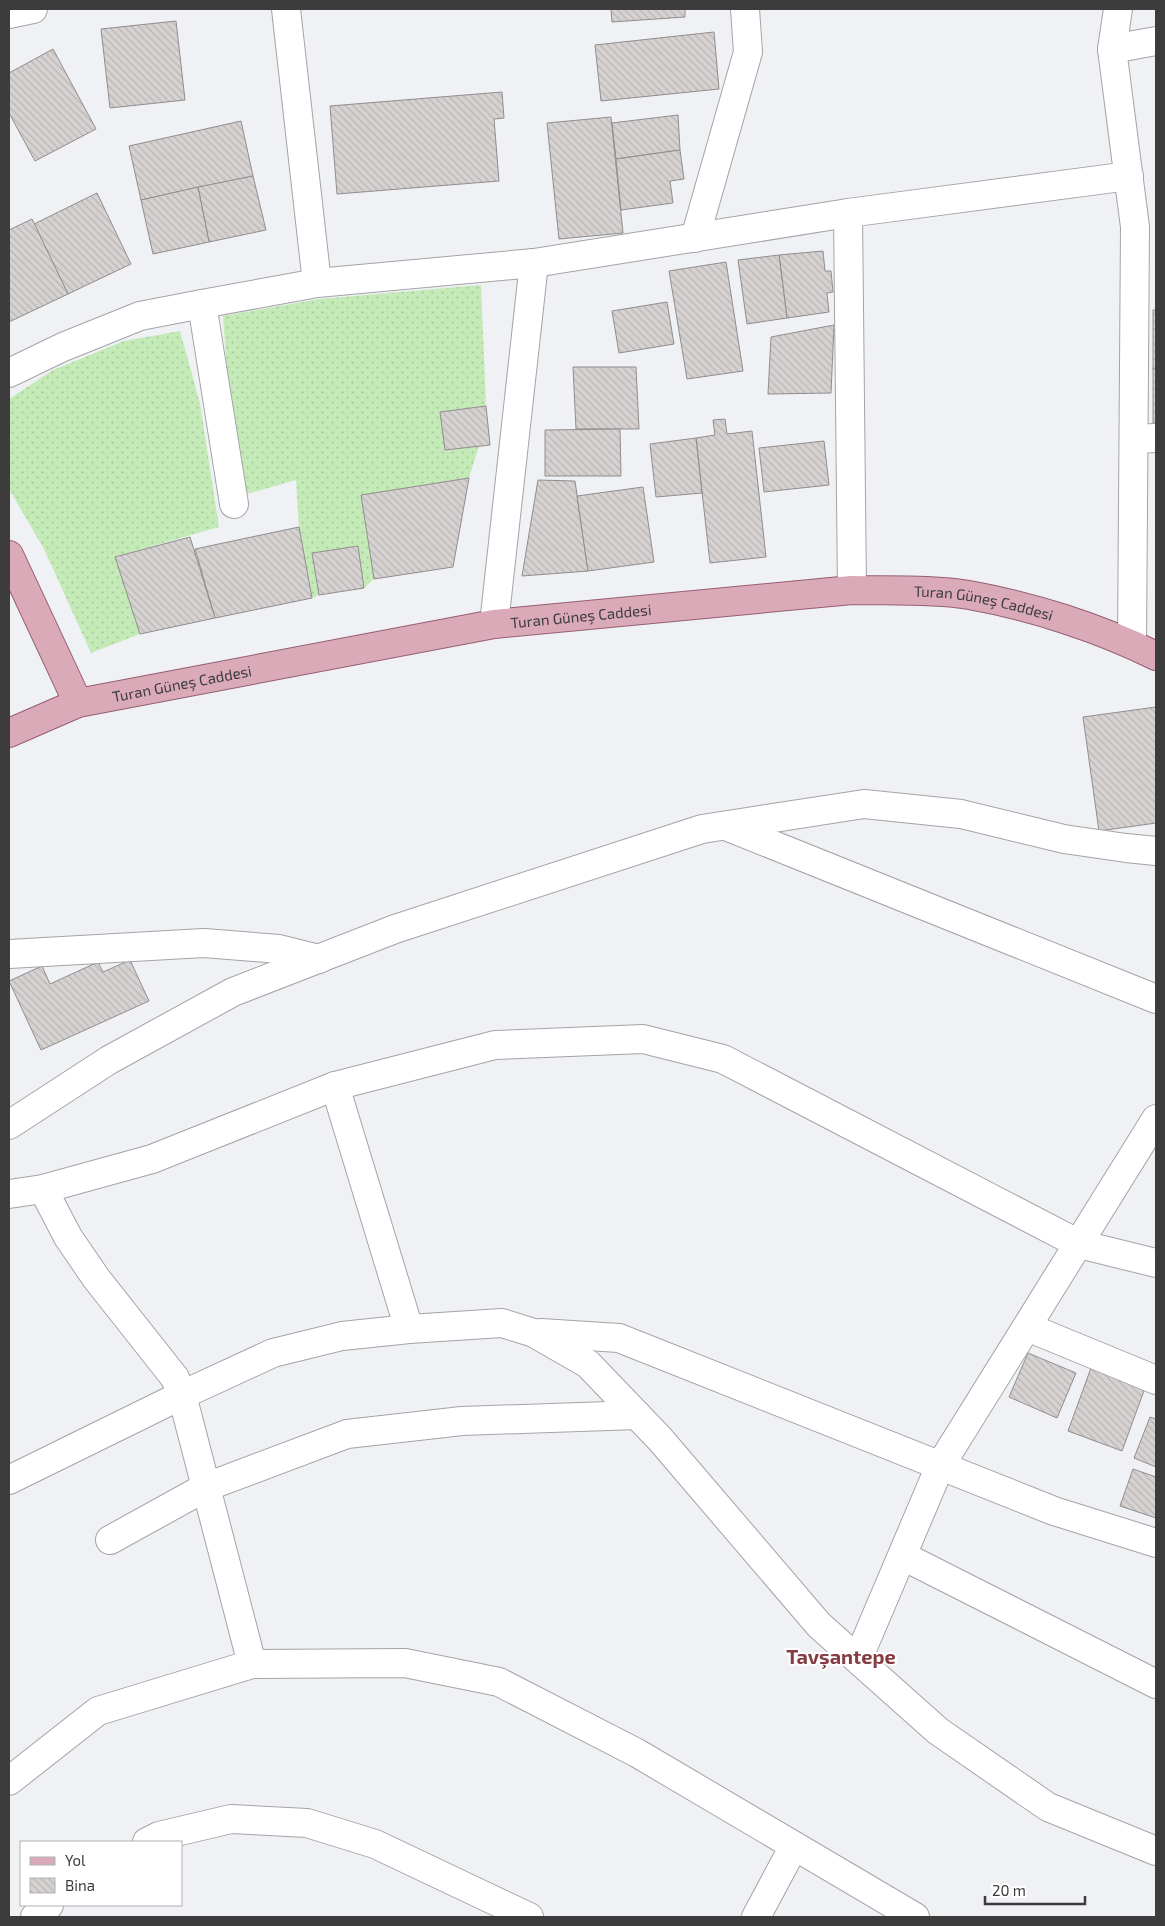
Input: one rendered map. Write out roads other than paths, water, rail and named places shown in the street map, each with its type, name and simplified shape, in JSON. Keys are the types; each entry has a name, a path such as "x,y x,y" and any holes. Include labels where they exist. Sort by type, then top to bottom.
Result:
{"main road":[{"path":"9,555 78,703"},
{"name":"Turan Güneş Caddesi","path":"9,733 78,703 494,624 852,590 968,595 1018,606 1070,622 1132,644 1156,656"}],"street":[{"path":"9,14 33,9"},
{"path":"286,9 317,284"},
{"path":"695,238 748,52 745,9"},
{"path":"1118,9 1112,49 1129,176 1146,226 1145,439 1132,644"},
{"path":"1112,49 1156,41"},
{"path":"9,374 63,346 140,316 202,304 317,284 534,263 848,213 1129,176"},
{"path":"848,213 852,590"},
{"path":"494,624 534,263"},
{"path":"202,304 234,504"},
{"path":"9,1125 109,1060 233,992 432,917 702,829 864,804 961,814 1064,839 1156,851"},
{"path":"726,826 1156,999"},
{"path":"9,954 204,943 280,949 319,958"},
{"path":"9,1194 44,1189 152,1159 335,1086 495,1045 643,1039 723,1059 1079,1244 1156,1263"},
{"path":"335,1086 409,1329"},
{"path":"858,1659 940,1466 1156,1119"},
{"path":"44,1189 68,1237 96,1278 175,1378 182,1396 252,1664"},
{"path":"9,1480 273,1353 342,1336 409,1329 502,1323 534,1333 588,1364 660,1439 819,1624 938,1731 1048,1807 1156,1852"},
{"path":"1026,1327 1156,1380"},
{"path":"534,1333 619,1338 1054,1512 1156,1543"},
{"path":"110,1540 206,1487 347,1434 462,1421 637,1415"},
{"path":"903,1556 1156,1684"},
{"path":"9,1781 98,1711 252,1664 404,1663 499,1682 637,1753 915,1917"},
{"path":"149,1841 159,1836 231,1819 308,1823 374,1844 529,1917"},
{"path":"756,1917 794,1846"},
{"path":"35,1917 48,1906"}],"district":[{"name":"Tavşantepe","path":"841,1656"}]}
